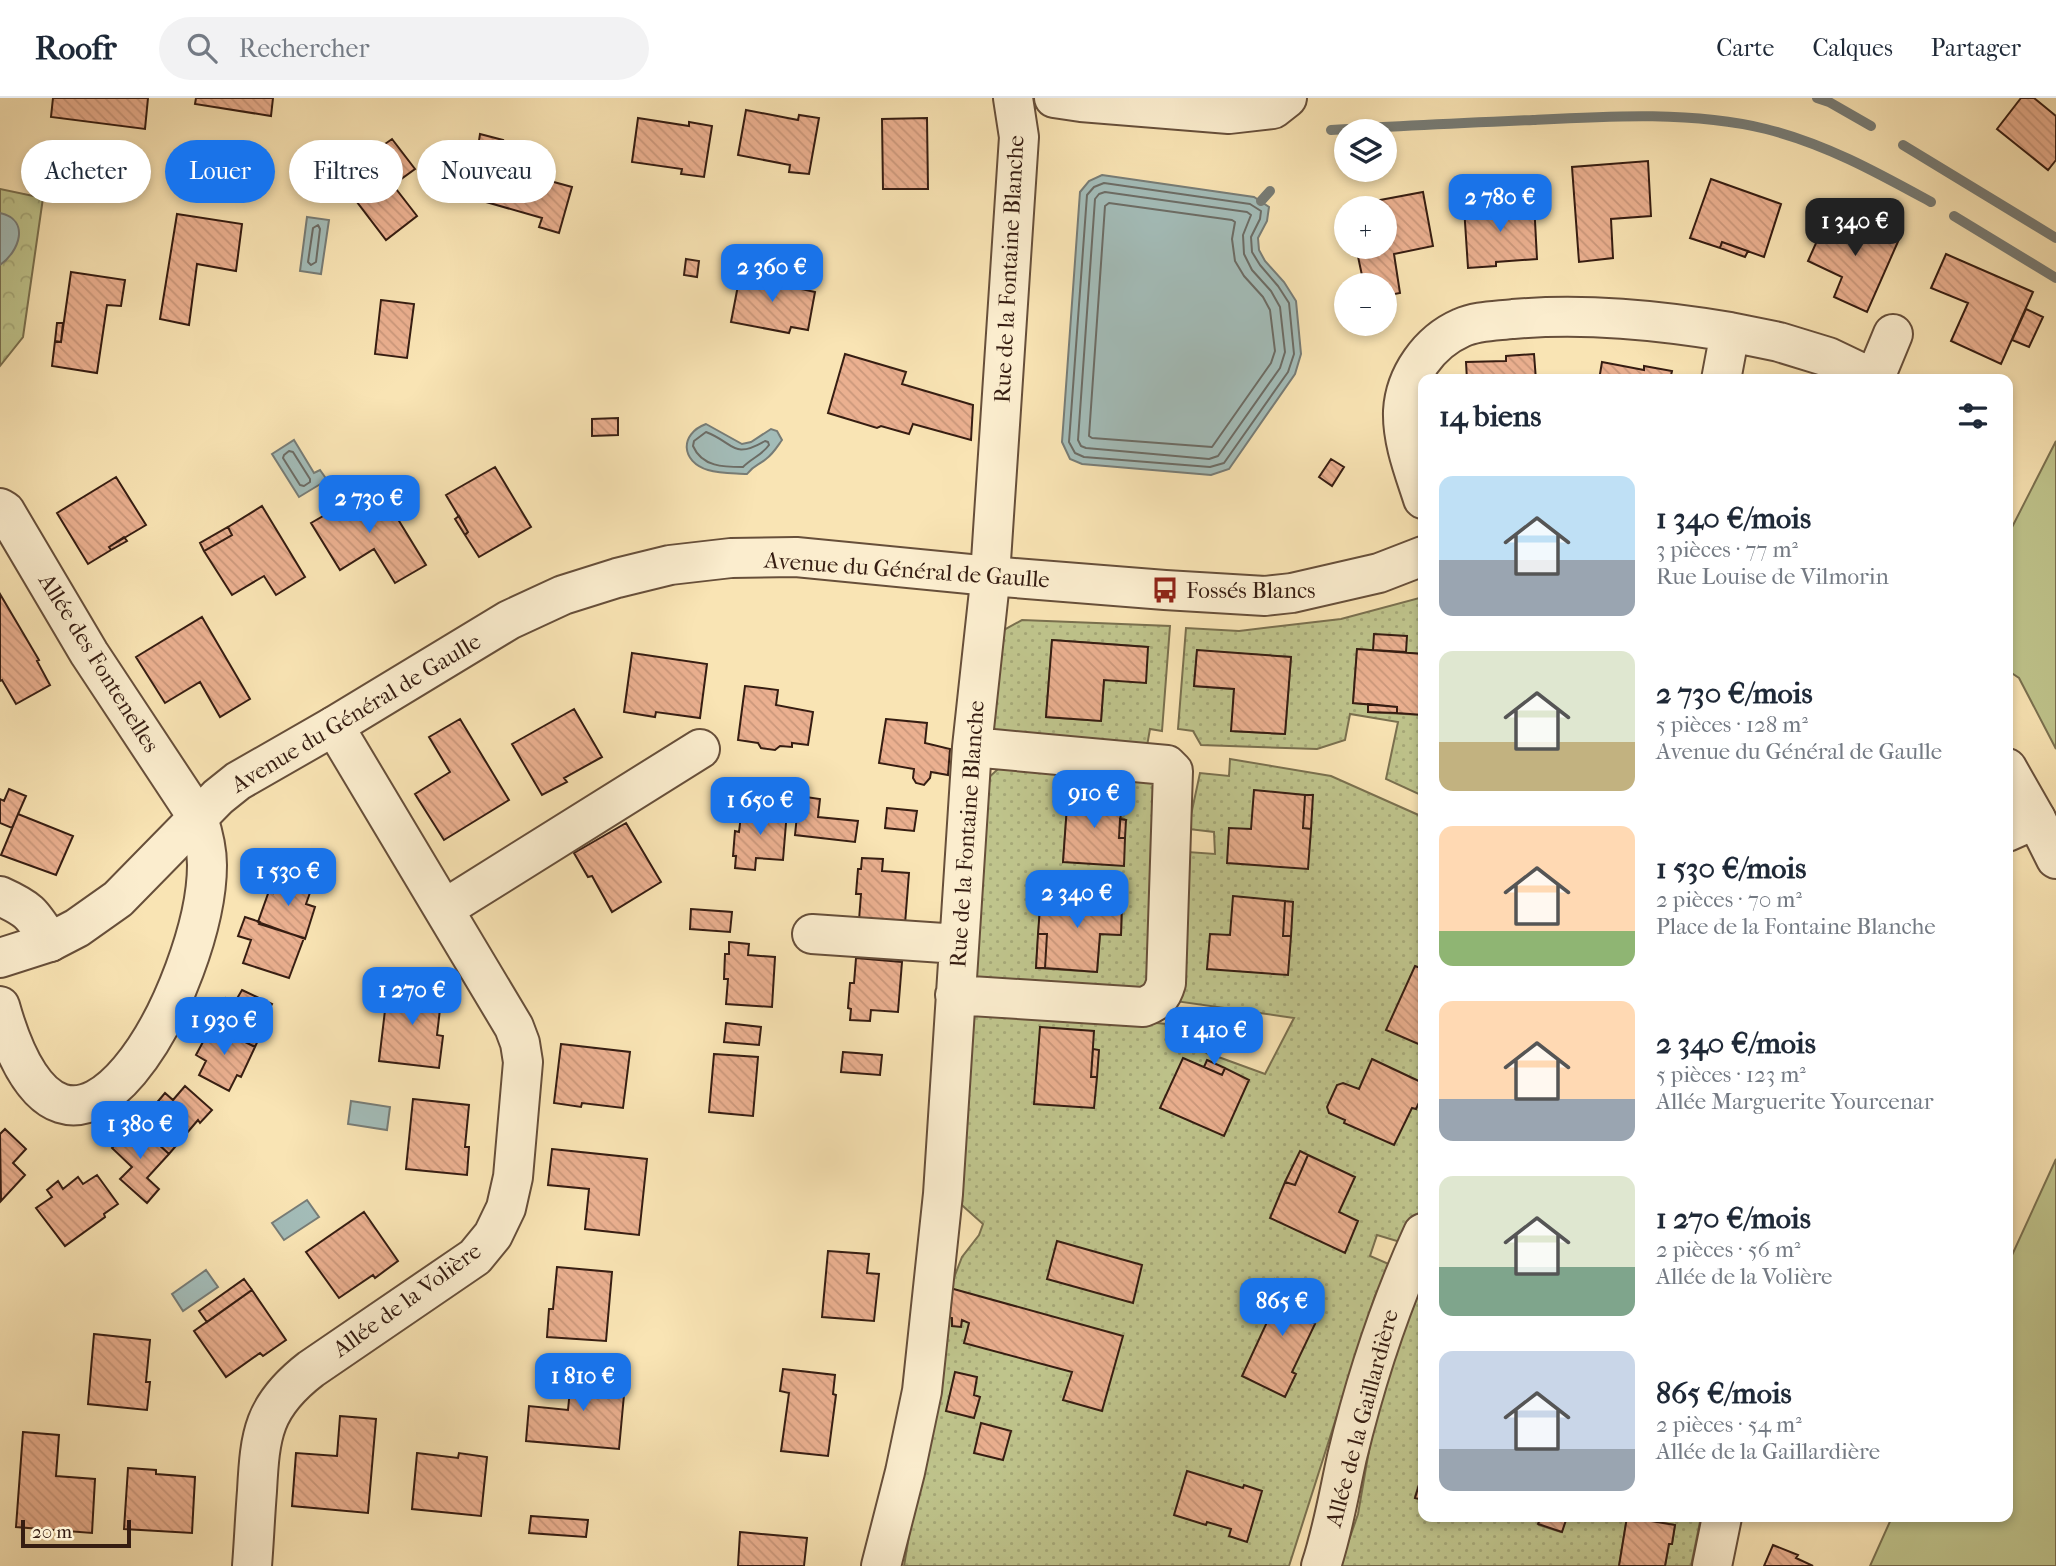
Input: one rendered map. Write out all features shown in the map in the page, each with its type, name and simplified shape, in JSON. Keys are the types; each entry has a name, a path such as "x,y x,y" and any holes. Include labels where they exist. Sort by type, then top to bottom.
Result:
{"street":[{"name":"Rue de la Fontaine Blanche","path":"881,1566 922,1391 943,1194 972,747 989,576 1019,137 1013,98"},
{"path":"1054,98 1229,114 1280,104"},
{"path":"1418,482 1405,438 1403,410 1410,380 1423,357 1440,341 1462,327 1485,322 1580,316 1668,322 1779,342 1828,357 1864,374"},
{"path":"1722,374 1730,332"},
{"path":"1876,374 1893,334"},
{"name":"Allée des Fontenelles","path":"0,508 5,511 89,653 198,818 206,845 207,867 203,907 192,950 176,994 139,1060 108,1094 82,1106 51,1099 39,1089 21,1063 10,1040 0,1006"},
{"name":"Avenue du Général de Gaulle","path":"0,958 50,942 77,928 118,899 218,797 238,781 509,620 563,595 617,578 670,565 731,558 796,556 989,576 1265,596 1292,593 1380,573 1418,558"},
{"name":"Allée de la Volière","path":"252,1566 259,1448 266,1424 278,1400 293,1383 311,1369 475,1257 493,1235 506,1208 513,1177 523,1062 514,1027 334,726"},
{"path":"955,995 1143,1007 1155,1002 1162,995 1166,983 1173,771 1167,765 972,747"},
{"path":"444,909 700,749"},
{"path":"2013,791 2022,825 2056,859"},
{"path":"0,896 24,907 50,942"},
{"path":"812,934 958,944"},
{"name":"Allée de la Gaillardière","path":"1321,1566 1380,1336 1418,1244"},
{"path":"1712,1566 1721,1522"}],"green space":[{"path":"0,189 21,193 21,203 42,203 23,337 0,366"},
{"path":"2056,441 2056,749 2019,678 2013,674 2013,525"},
{"path":"1418,598 1418,654 1357,649 1353,703 1368,704 1368,712 1418,715 1418,794 1386,779 1398,722 1350,714 1345,740 1317,749 1201,745 1193,731 1178,729 1186,628 1239,631 1341,619","holes":["1197,651 1291,657 1285,734 1232,731 1234,689 1194,686"]},
{"path":"1022,620 1170,626 1162,731 1150,729 1147,746 1005,740 993,727 1000,632","holes":["1052,640 1148,647 1104,680 1101,721 1046,717"]},
{"path":"1230,759 1331,776 1418,815 1418,1214 1407,1244 1377,1235 1370,1256 1391,1265 1375,1296 1289,1566 904,1566 950,1288 962,1257 979,1235 983,1224 954,1198 970,1015 1068,1015 1167,1024 1202,1051 1265,1074 1294,1018 1175,1001 1188,852 1215,854 1214,832 1188,829 1200,773 1229,776"},
{"path":"1008,760 1150,774 1162,787 1153,977 1137,994 976,979 986,780","holes":["1068,792 1126,820 1063,862","1041,894 1122,901 1121,935 1100,934 1097,972 1036,968"]},
{"path":"2056,1159 2056,1566 1870,1566 1890,1522 2013,1522 2013,1253"},
{"path":"1418,1278 1418,1488 1415,1497 1418,1498 1418,1522 1540,1522 1539,1525 1561,1532 1565,1522 1626,1522 1619,1566 1340,1566 1358,1514 1381,1381"},
{"path":"1659,1522 1700,1522 1691,1566 1665,1566 1675,1525"}],"water":[{"path":"1102,175 1254,197 1269,207 1267,221 1258,238 1259,250 1296,301 1301,354 1295,374 1229,469 1211,475 1082,464 1070,459 1062,442 1080,192 1089,181"},
{"path":"0,213 16,222 19,237 17,245 0,265"},
{"path":"307,217 329,220 321,274 300,271"},
{"path":"706,424 742,444 751,442 771,429 777,431 782,440 771,455 747,474 713,471 699,466 688,455 691,434"},
{"path":"294,440 314,473 320,470 327,480 299,497 272,454"},
{"path":"351,1101 390,1107 387,1130 348,1124"},
{"path":"307,1200 319,1217 284,1240 272,1223"},
{"path":"206,1270 218,1287 183,1311 172,1294"}],"building":[{"path":"53,98 148,98 145,129 51,117"},
{"path":"196,98 273,98 271,116 195,104"},
{"path":"2021,98 2034,98 2056,116 2056,160 2048,170 1997,129"},
{"path":"746,110 798,120 799,115 819,118 809,174 789,172 790,165 738,155"},
{"path":"638,118 689,126 689,122 712,126 704,177 681,174 682,169 632,162"},
{"path":"927,118 928,189 883,189 882,119"},
{"path":"480,134 503,140 479,140"},
{"path":"403,153 415,169 403,178"},
{"path":"1648,161 1651,216 1611,219 1613,258 1579,262 1572,167"},
{"path":"1711,179 1781,204 1764,257 1722,242 1720,248 1690,238"},
{"path":"556,183 572,187 559,233 539,227 542,218 490,203 556,203"},
{"path":"1423,192 1433,246 1397,253 1397,197"},
{"path":"403,198 417,216 386,240 358,203 403,203"},
{"path":"1534,202 1537,259 1496,262 1496,266 1468,268 1464,207"},
{"path":"1832,205 1863,220 1859,227 1829,214"},
{"path":"177,214 242,224 236,271 197,264 189,325 160,319"},
{"path":"1829,214 1859,227 1863,220 1900,237 1867,312 1834,297 1842,277 1808,261"},
{"path":"1722,242 1748,251 1745,257 1720,248"},
{"path":"1946,254 2033,292 2001,364 1951,341 1968,303 1931,288"},
{"path":"686,259 699,261 697,277 684,275"},
{"path":"1359,259 1395,259 1397,273 1361,273"},
{"path":"71,272 125,280 121,306 107,305 97,373 52,366 55,341 61,342"},
{"path":"761,274 799,281 797,288 815,292 808,330 791,327 789,333 731,322 740,275 760,279"},
{"path":"381,300 414,304 407,358 375,354"},
{"path":"2026,309 2043,317 2029,347 2012,340"},
{"path":"57,323 63,323 61,342 55,341"},
{"path":"845,354 906,372 902,384 973,405 971,440 913,424 909,434 881,426 877,428 828,413"},
{"path":"1534,354 1536,374 1467,374 1466,362 1506,361 1506,356"},
{"path":"1602,362 1644,370 1644,366 1672,371 1671,374 1600,374"},
{"path":"618,418 618,435 592,436 592,419"},
{"path":"1331,459 1344,467 1332,486 1319,477"},
{"path":"495,467 531,527 479,557 446,495"},
{"path":"116,477 146,525 109,547 111,550 88,564 57,513"},
{"path":"377,485 426,565 395,583 374,549 340,570 311,523"},
{"path":"262,506 305,577 276,595 264,576 232,595 204,551 232,535 228,527"},
{"path":"459,516 468,532 465,535 455,519"},
{"path":"228,527 232,535 204,551 200,543"},
{"path":"124,537 127,541 111,550 109,547"},
{"path":"0,594 39,660 37,661 50,685 16,704 2,680 0,681"},
{"path":"202,617 250,699 220,717 200,682 165,703 136,657"},
{"path":"1374,634 1407,636 1406,652 1373,650"},
{"path":"1052,640 1148,647 1146,683 1104,680 1101,721 1046,717"},
{"path":"1357,649 1418,654 1418,715 1397,713 1397,707 1353,703"},
{"path":"1197,650 1291,657 1285,734 1231,731 1234,689 1194,686"},
{"path":"632,653 707,664 700,718 656,712 655,717 624,712"},
{"path":"745,686 778,690 776,705 813,712 808,745 792,743 792,747 780,746 775,750 761,748 758,743 738,740"},
{"path":"1368,704 1397,707 1397,713 1368,712"},
{"path":"574,709 602,757 564,778 567,782 542,795 512,744"},
{"path":"460,719 509,800 444,840 415,794 450,772 429,737"},
{"path":"886,719 927,723 925,743 950,749 948,775 931,772 924,785 916,783 913,778 914,769 879,763"},
{"path":"9,789 26,796 12,828 0,823 0,799 4,801"},
{"path":"1254,790 1305,795 1303,828 1311,829 1308,869 1227,863 1229,828 1251,829"},
{"path":"1068,792 1122,796 1119,838 1125,838 1124,866 1063,862"},
{"path":"1305,795 1313,795 1311,829 1303,828"},
{"path":"799,796 820,799 818,817 858,821 855,842 795,835"},
{"path":"742,807 787,811 783,860 756,858 755,870 735,868 735,831 739,832"},
{"path":"887,808 917,811 914,831 885,828"},
{"path":"18,814 73,836 56,875 1,855"},
{"path":"1120,819 1126,820 1125,838 1119,838"},
{"path":"626,823 661,882 612,912 592,876 588,877 574,853"},
{"path":"862,858 883,859 882,871 909,873 905,924 859,920 861,894 856,894 858,869 861,869"},
{"path":"279,876 312,887 306,904 315,907 305,939 258,922 269,891 273,893"},
{"path":"1041,894 1122,901 1121,935 1100,934 1097,972 1045,968 1047,934 1038,934"},
{"path":"1233,896 1285,901 1283,936 1291,936 1288,975 1207,969 1210,934 1230,935"},
{"path":"1285,901 1293,902 1291,936 1283,936"},
{"path":"691,909 732,912 730,932 690,929"},
{"path":"245,917 304,938 289,978 243,963 251,940 238,936"},
{"path":"1038,934 1047,934 1045,968 1036,968"},
{"path":"729,942 749,944 748,955 775,957 772,1007 726,1004 728,979 724,979 725,954 729,954"},
{"path":"856,958 902,962 898,1012 871,1010 870,1021 850,1020 850,983 854,983"},
{"path":"1415,966 1418,967 1418,1044 1386,1030"},
{"path":"388,985 442,992 437,1035 443,1036 439,1068 379,1061"},
{"path":"242,990 272,1004 255,1047 212,1025 226,998 235,1002"},
{"path":"726,1023 761,1027 759,1045 724,1042"},
{"path":"212,1025 255,1047 241,1077 237,1075 229,1091 199,1075 206,1061 196,1055"},
{"path":"1040,1027 1094,1031 1091,1077 1097,1077 1094,1108 1034,1104"},
{"path":"561,1044 630,1052 623,1108 554,1103"},
{"path":"1093,1049 1099,1050 1097,1077 1091,1077"},
{"path":"843,1052 882,1055 880,1075 841,1072"},
{"path":"714,1054 758,1057 753,1116 709,1112"},
{"path":"1183,1058 1222,1075 1225,1068 1249,1080 1224,1136 1160,1108"},
{"path":"1372,1059 1418,1081 1418,1105 1416,1109 1412,1108 1394,1145 1344,1123 1345,1120 1329,1113 1327,1107 1337,1085 1343,1083 1359,1089"},
{"path":"1207,1060 1225,1068 1222,1075 1204,1067"},
{"path":"185,1086 212,1110 200,1123 198,1120 169,1154 138,1125 165,1093 173,1100"},
{"path":"413,1099 469,1105 465,1147 469,1147 467,1175 406,1169"},
{"path":"135,1123 169,1154 147,1178 159,1189 147,1203 120,1179 132,1167 112,1148"},
{"path":"5,1129 26,1149 13,1163 25,1175 1,1201 0,1134"},
{"path":"552,1149 647,1159 639,1235 585,1229 589,1189 548,1185"},
{"path":"1300,1151 1308,1155 1295,1185 1285,1182"},
{"path":"1308,1155 1355,1177 1339,1212 1358,1221 1345,1253 1270,1218 1285,1182 1295,1185"},
{"path":"97,1175 118,1204 104,1214 105,1217 65,1246 36,1208 52,1197 47,1190 58,1181 63,1189 78,1177 83,1184"},
{"path":"364,1212 398,1261 375,1278 373,1275 339,1298 306,1252"},
{"path":"1057,1241 1142,1265 1133,1303 1047,1279"},
{"path":"828,1251 869,1254 867,1273 879,1274 874,1321 822,1317"},
{"path":"557,1267 612,1272 606,1341 547,1337"},
{"path":"244,1279 252,1290 207,1322 199,1311"},
{"path":"1275,1279 1320,1300 1310,1321 1315,1324 1292,1372 1296,1374 1285,1397 1242,1376 1275,1305 1265,1300"},
{"path":"950,1288 1123,1336 1102,1411 1063,1400 1072,1372 964,1343 969,1323 962,1320 961,1327 952,1326 952,1318 945,1317"},
{"path":"252,1290 286,1340 263,1356 260,1353 226,1377 194,1331"},
{"path":"94,1334 150,1340 146,1382 150,1382 147,1410 88,1404"},
{"path":"572,1369 626,1373 619,1449 526,1441 529,1406 568,1410"},
{"path":"783,1369 835,1375 833,1394 836,1395 828,1456 781,1451 789,1393 780,1391"},
{"path":"955,1372 977,1377 974,1395 980,1397 974,1418 946,1411"},
{"path":"340,1416 376,1419 368,1513 292,1506 296,1453 337,1456"},
{"path":"981,1423 1011,1431 1003,1460 974,1453"},
{"path":"23,1432 59,1435 56,1476 95,1479 92,1533 16,1527"},
{"path":"417,1453 458,1458 459,1453 487,1457 481,1516 412,1509"},
{"path":"128,1468 156,1470 156,1474 195,1477 192,1533 124,1529"},
{"path":"1187,1471 1262,1491 1247,1542 1229,1536 1231,1529 1174,1515"},
{"path":"531,1516 588,1520 586,1537 529,1533"},
{"path":"1539,1522 1565,1522 1562,1532 1538,1524"},
{"path":"1626,1522 1675,1525 1665,1566 1619,1566"},
{"path":"740,1532 807,1538 804,1566 738,1566"},
{"path":"1773,1545 1798,1555 1796,1558 1813,1566 1764,1566"}],"waterway":[{"path":"1817,98 1871,126"},
{"path":"1331,130 1620,116 1709,119 1766,129 1810,143 1871,170 1931,202"},
{"path":"1903,145 2056,238"},
{"path":"1261,201 1270,191"},
{"path":"1954,216 2056,278"}],"place":[{"name":"Fossés Blancs","path":"1165,590"}]}
